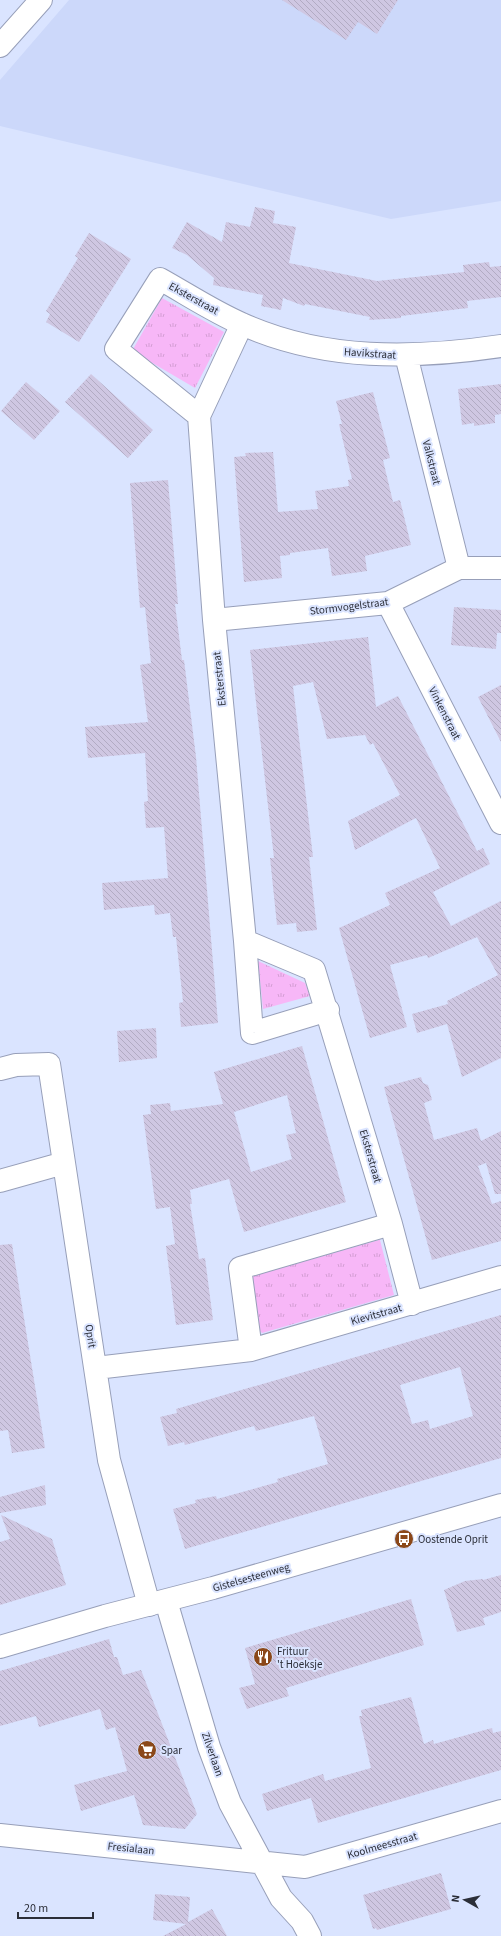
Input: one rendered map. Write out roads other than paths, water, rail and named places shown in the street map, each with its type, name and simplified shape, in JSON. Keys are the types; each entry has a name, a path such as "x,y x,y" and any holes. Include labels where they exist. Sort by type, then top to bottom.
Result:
{"main road":[{"path":"0,46 41,0"},
{"name":"Eksterstraat","path":"199,416 116,349 160,279 242,324 199,416 214,620 245,941 252,1033 328,1010"},
{"name":"Havikstraat","path":"242,324 296,343 356,354 406,355 501,346"},
{"name":"Valkstraat","path":"406,355 459,568"},
{"name":"Stormvogelstraat","path":"214,620 388,603 459,568 501,568"},
{"name":"Vinkenstraat","path":"388,603 501,823"},
{"name":"Eksterstraat","path":"245,941 314,970 328,1010 391,1224 412,1304"},
{"name":"Oprit","path":"0,1070 16,1065 49,1064 110,1460 158,1603"},
{"path":"0,1181 64,1163"},
{"path":"251,1350 240,1268 391,1224"},
{"name":"Kievitstraat","path":"96,1368 251,1350 501,1277"},
{"name":"Gistelsesteenweg","path":"0,1646 501,1506"},
{"name":"Zilverlaan","path":"158,1603 230,1803 281,1898 302,1921 310,1936"},
{"name":"Koolmeesstraat","path":"261,1862 305,1867 501,1811"},
{"name":"Fresialaan","path":"0,1835 261,1862"},
{"name":"Zilverlaan","path":"281,1898 289,1927 294,1936"}],"place":[{"name":"Oostende Oprit","path":"404,1539"},
{"name":"Frituur 't Hoeksje","path":"263,1657"},
{"name":"Spar","path":"147,1750"}]}
